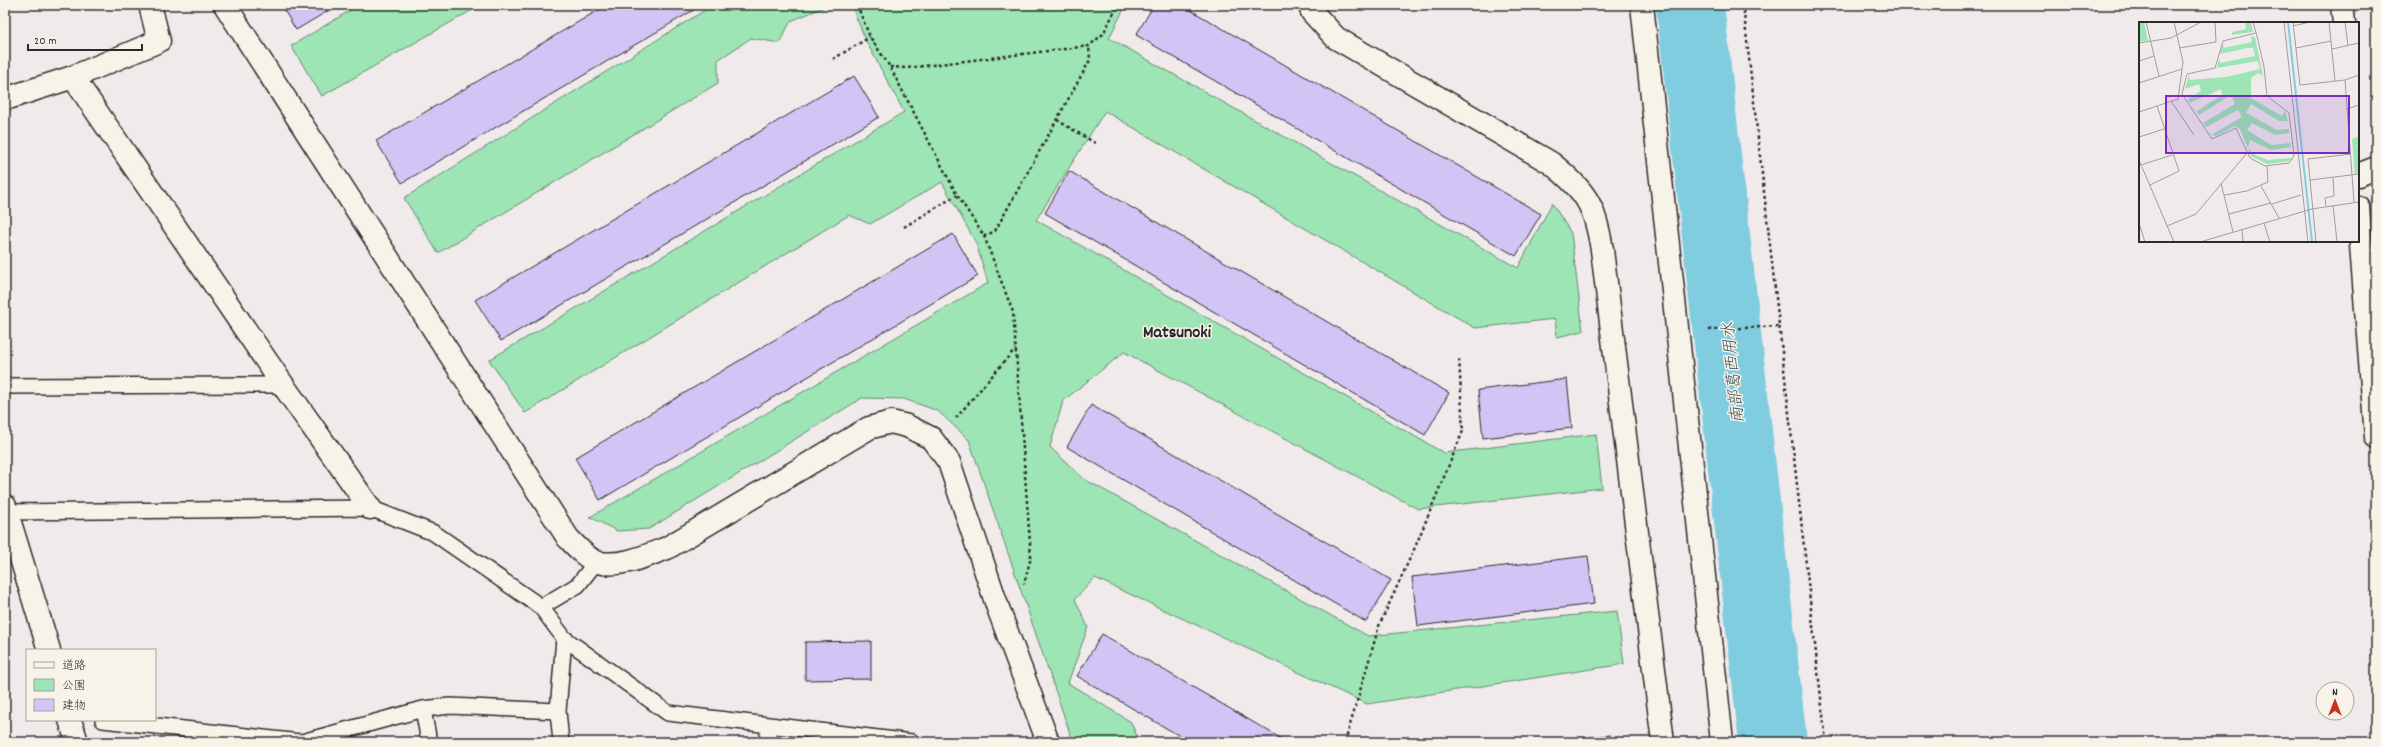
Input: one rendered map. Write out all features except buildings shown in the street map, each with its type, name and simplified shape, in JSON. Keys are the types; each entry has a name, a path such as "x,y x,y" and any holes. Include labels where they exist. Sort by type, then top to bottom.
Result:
{"street":[{"path":"5,99 73,77 159,41 150,5"},
{"path":"225,5 568,538 596,562 612,563 642,558 667,548 869,428 892,422 908,426 931,438 949,462 998,608 1048,742"},
{"path":"1310,5 1312,12 1336,38 1551,163 1570,178 1588,198 1598,225 1602,250 1663,742"},
{"path":"1642,5 1722,742"},
{"path":"2342,5 2344,22"},
{"path":"73,77 283,385 370,508"},
{"path":"2359,175 2376,168"},
{"path":"2359,220 2376,437"},
{"path":"6,509 49,649"},
{"path":"70,721 77,742"}],"lane":[{"path":"5,386 283,385"},
{"path":"6,509 370,508 434,533 541,607 564,638 668,713 912,742"},
{"path":"541,607 578,585 596,562"},
{"path":"561,742 558,711 564,638"},
{"path":"111,721 301,742 423,709 450,706 558,711"},
{"path":"423,709 429,742"},
{"path":"767,742 769,725"}],"path":[{"path":"857,5 870,37 890,67 958,195 984,236 1013,312 1031,557 1025,583 998,608"},
{"path":"890,67 907,68 1089,46 1103,34 1118,5"},
{"path":"1743,5 1826,742"},
{"path":"833,58 870,37"},
{"path":"984,236 995,231 1057,120 1090,60 1089,46"},
{"path":"1057,120 1095,143"},
{"path":"904,227 958,195"},
{"path":"1708,330 1779,326"},
{"path":"931,438 949,426 1016,348"},
{"path":"1344,742 1379,626 1416,545 1463,431 1458,357"}],"green space":[{"path":"359,5 481,5 322,96 291,46"},
{"path":"713,5 829,5 791,21 779,43 751,38 718,60 718,83 438,253 404,198"},
{"path":"851,5 1126,5 1109,38 1518,268 1552,203 1571,233 1583,331 1557,337 1555,319 1475,328 1105,111 1036,220 1444,453 1596,434 1602,488 1418,509 1124,352 1063,401 1050,447 1084,479 1368,636 1617,611 1624,664 1367,704 1095,578 1075,599 1088,627 1068,683 1131,722 1139,742 1073,742 969,440 938,411 904,399 862,398 649,529 617,531 590,517 988,283 976,243 942,182 870,224 849,215 525,413 489,360 904,112 867,43"}],"waterway":[{"name":"南部葛西用水","path":"1690,5 1773,742"}],"district":[{"name":"Matsunoki","path":"1177,331"}]}
